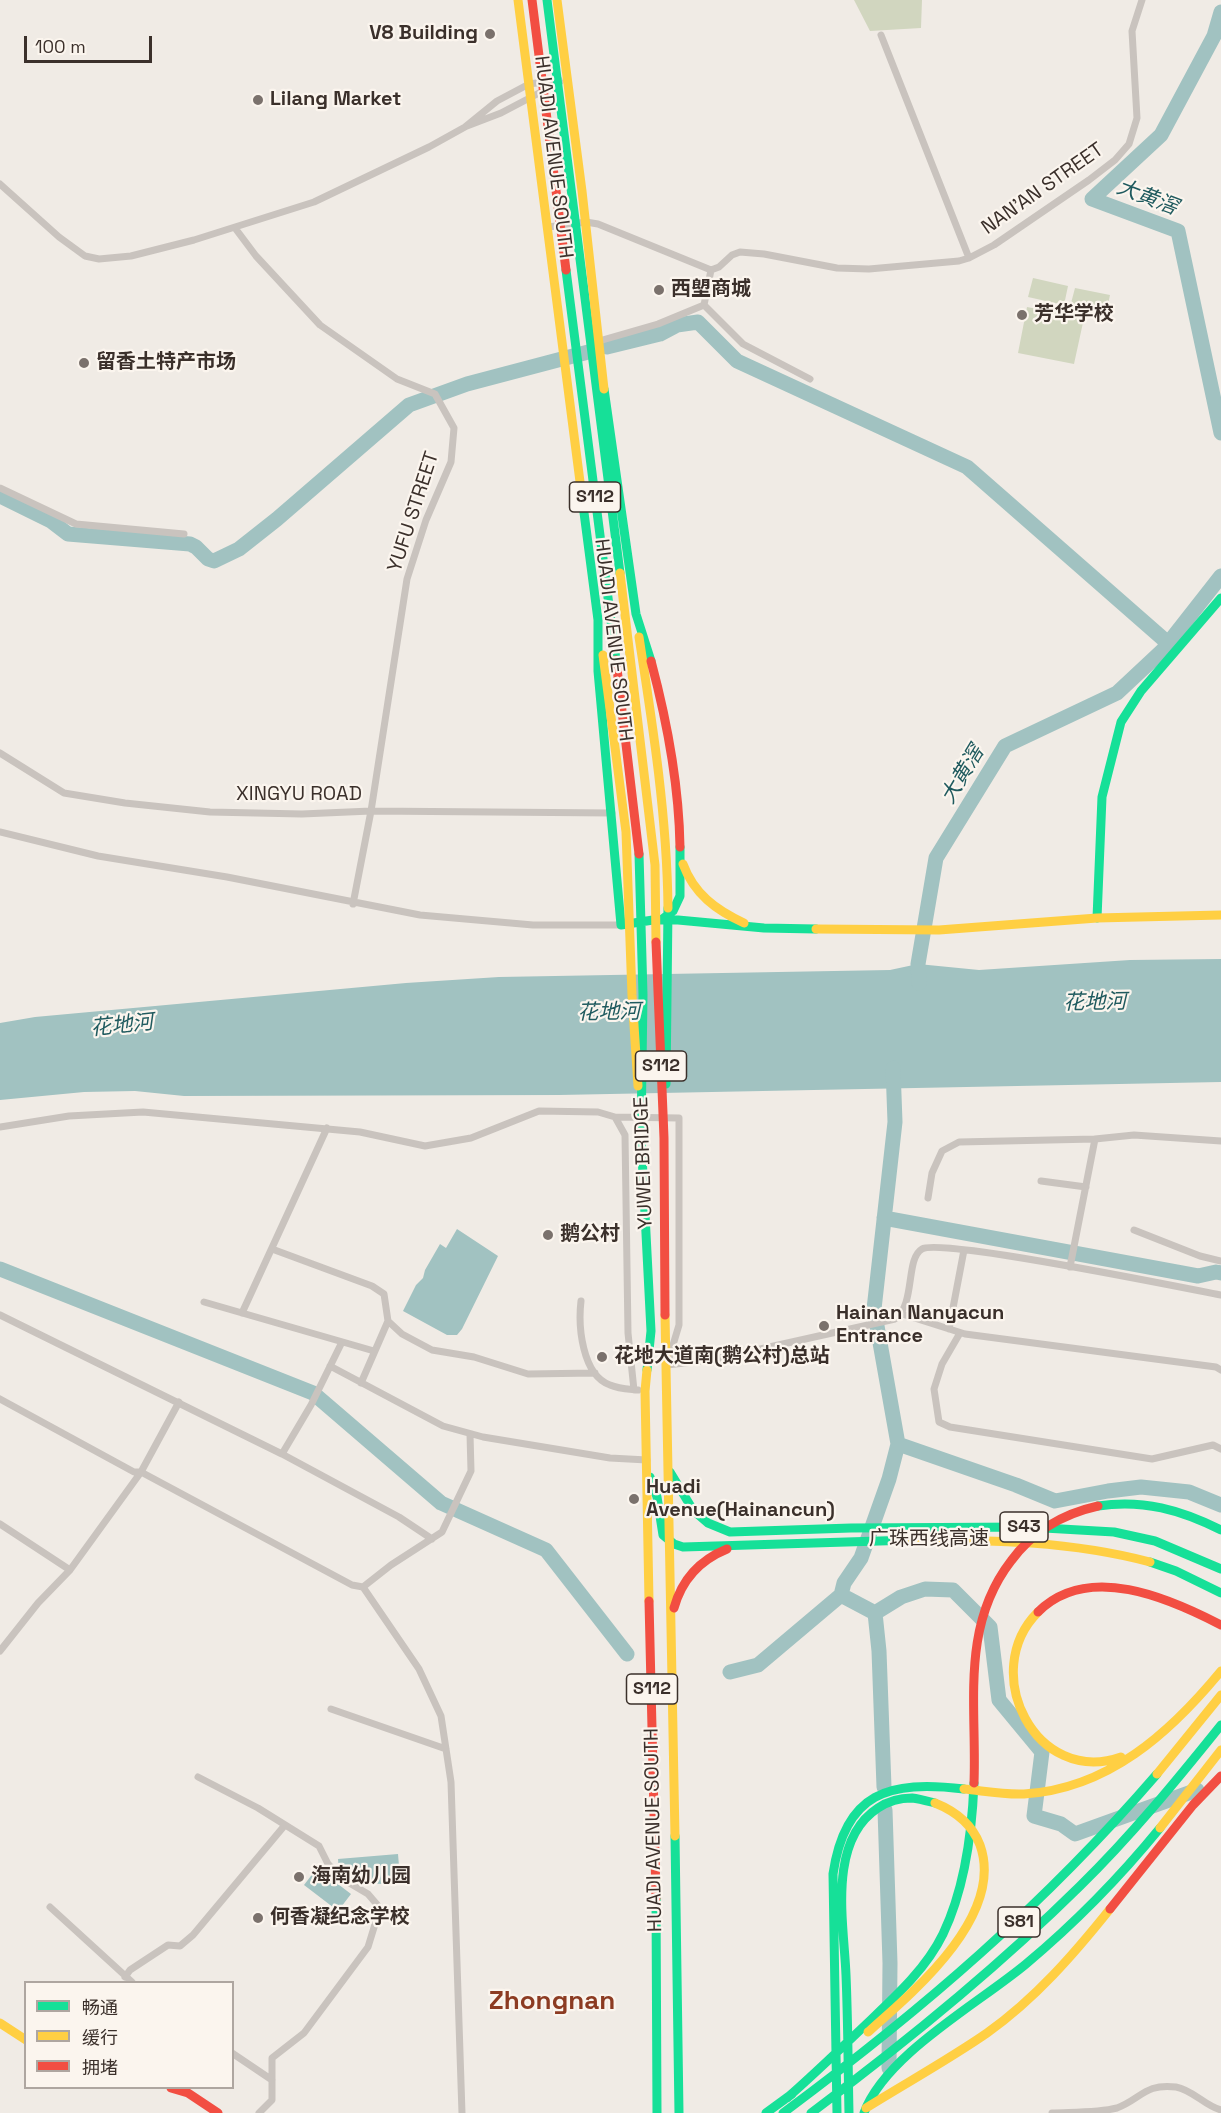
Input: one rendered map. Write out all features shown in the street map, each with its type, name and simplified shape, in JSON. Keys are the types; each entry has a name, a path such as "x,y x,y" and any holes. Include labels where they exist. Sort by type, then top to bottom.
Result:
{"main road":[{"name":"HUADI AVENUE SOUTH","path":"518,0 598,620 598,671 621,925"},
{"name":"HUADI AVENUE SOUTH","path":"532,0 638,841 643,995"},
{"name":"HUADI AVENUE SOUTH","path":"547,0 655,865 657,995 664,1138 665,1332 679,2113"},
{"name":"HUADI AVENUE SOUTH","path":"557,0 599,341 636,614 650,658 676,787 679,902 673,911 661,920"},
{"path":"1097,918 1102,797 1121,722 1141,691 1221,598"},
{"path":"636,614 661,786 669,905 664,1138"},
{"path":"598,620 622,788 628,855 632,995 641,1136"},
{"path":"679,851 685,873 700,895 734,919 764,928"},
{"path":"621,925 661,920 764,928 939,930 1097,918 1221,915"},
{"name":"YUWEI BRIDGE","path":"643,995 641,1136 651,1331"},
{"name":"HUADI AVENUE SOUTH","path":"651,1331 645,1391 656,1911 657,2113"},
{"path":"647,1464 656,1477 668,1469"},
{"path":"647,1464 658,1500 660,1526 663,1535 670,1542"},
{"name":"广珠西线高速","path":"668,1469 686,1501 702,1520 715,1528 730,1532 851,1528 1068,1528 1125,1533 1155,1541 1221,1569"},
{"path":"787,2098 899,1991 934,1949 948,1923 963,1873 971,1824 975,1762 973,1665 977,1632 988,1596 1010,1560 1030,1539 1055,1521 1077,1511 1107,1504 1132,1502 1164,1506 1193,1516 1221,1530"},
{"name":"广珠西线高速","path":"744,1546 890,1540 992,1540 1063,1544 1105,1550 1150,1562 1183,1574 1221,1593"},
{"name":"S43","path":"670,1542 683,1547 744,1546"},
{"path":"671,1623 675,1602 686,1579 707,1558 716,1553 744,1546"},
{"path":"1221,1625 1170,1602 1133,1591 1108,1587 1075,1590 1050,1601 1029,1621 1016,1646 1012,1672 1018,1707 1026,1724 1036,1737 1066,1757 1096,1762 1122,1757 1147,1741 1187,1706 1221,1670"},
{"path":"837,2113 832,1880 836,1850 844,1827 854,1813 881,1793 904,1786 932,1786 1009,1794 1041,1792 1069,1786 1096,1776 1123,1763 1167,1731 1194,1704 1221,1670"},
{"name":"S81","path":"783,2113 946,1988 1010,1930 1123,1814 1221,1695"},
{"name":"S81","path":"811,2113 928,2024 1030,1936 1125,1839 1221,1725"},
{"path":"864,2113 866,2105 876,2090 911,2052 1022,1968 1087,1909 1186,1797 1221,1750"},
{"path":"858,2113 988,2032 1040,1989 1079,1948 1193,1805 1221,1776"},
{"path":"766,2113 787,2098 875,2026 915,1990 964,1929 979,1902 985,1879 984,1855 978,1838 965,1820 947,1806 926,1799 908,1798 887,1803 869,1814 854,1832 847,1851 844,1879 849,2113"},
{"path":"0,2023 24,2039"},
{"path":"174,2089 188,2093 218,2113"}],"street":[{"name":"NAN'AN STREET","path":"969,258 994,245 1062,200 1110,164 1129,144 1137,118 1132,31 1142,0"},
{"path":"548,227 586,222 616,230 711,270 740,252 851,269 914,265 969,258 881,34"},
{"path":"465,127 496,101 529,84 568,78"},
{"path":"0,184 69,246 92,258 118,258 153,251 295,210 335,193 465,127 489,119 568,78"},
{"name":"YUFU STREET","path":"235,228 256,256 320,325 397,379 435,394 454,428 451,462 426,520 407,579 371,811 353,904"},
{"path":"704,305 711,270"},
{"path":"599,341 658,324 704,305"},
{"path":"704,305 743,344 810,379"},
{"path":"0,488 76,524 184,534"},
{"name":"XINGYU ROAD","path":"0,753 14,760 58,791 81,797 210,812 612,813"},
{"path":"0,832 98,856 420,915 473,921 586,926 621,925"},
{"path":"0,1127 69,1116 143,1112 327,1128 360,1132 425,1146 471,1138 539,1111 598,1112 615,1117 680,1118 679,1325 667,1365 711,1360 895,1319 902,1314 906,1306 918,1252 924,1247 937,1246 1071,1263 1221,1295"},
{"path":"615,1117 625,1135 628,1333 634,1390"},
{"path":"242,1313 327,1128"},
{"path":"928,1198 932,1173 942,1151 959,1142 1095,1139 1134,1135 1221,1141"},
{"path":"1071,1263 1095,1139"},
{"path":"1041,1182 1086,1187"},
{"path":"1134,1230 1200,1256 1221,1261"},
{"path":"272,1249 372,1286 384,1294 388,1320 361,1383"},
{"path":"950,1329 964,1250"},
{"path":"581,1301 579,1320 582,1341 595,1373 609,1385 645,1391"},
{"path":"204,1302 374,1351"},
{"path":"902,1314 960,1332 1221,1370"},
{"path":"0,1315 282,1454 399,1517 432,1539"},
{"path":"388,1320 402,1334 432,1350 474,1357 528,1374 595,1373"},
{"path":"960,1332 942,1364 934,1389 939,1422 950,1426 1152,1459 1213,1445 1221,1449"},
{"path":"282,1454 311,1405 342,1342"},
{"path":"330,1366 443,1426 470,1434 647,1464"},
{"path":"0,1399 134,1472 141,1472 352,1585 363,1587 419,1669 441,1716 451,1782 462,2113"},
{"path":"0,1650 38,1603 70,1570 141,1472 179,1402"},
{"path":"363,1587 391,1565 442,1532 471,1470 470,1434"},
{"path":"0,1524 70,1570"},
{"path":"331,1709 446,1749"},
{"path":"198,1777 258,1808 319,1846 328,1864 341,1878 368,1894 380,1908 368,1947 303,2033 272,2058 272,2100 259,2113"},
{"path":"125,1977 130,1970 168,1945 180,1946 193,1935 285,1825"},
{"path":"50,1907 130,1981"},
{"path":"234,2054 272,2080"},
{"path":"1052,2113 1117,2108 1152,2088 1166,2086 1180,2088 1212,2108 1221,2110"}],"green space":[{"path":"854,0 922,0 921,28 870,31"},
{"path":"1033,278 1068,286 1064,305 1028,297"},
{"path":"1075,288 1110,295 1106,314 1070,307"},
{"path":"1027,307 1084,318 1074,364 1018,353"}],"water":[{"name":"花地河","path":"1221,959 1221,1082 559,1095 184,1096 135,1091 84,1092 0,1100 0,1023 35,1017 406,983 499,977 890,970 918,964 979,970 1130,960"},
{"path":"457,1229 498,1256 462,1329 457,1335 447,1335 403,1311 440,1244 446,1248"},
{"path":"398,1854 399,1866 384,1884 360,1881 339,1871 338,1859"},
{"path":"317,1868 351,1894 338,1911 304,1885"}],"waterway":[{"name":"大黄滘","path":"1221,12 1214,36 1161,135 1092,199 1178,231 1221,433"},
{"path":"607,347 660,334 677,325 698,322 737,361 967,467 1169,644"},
{"path":"0,496 51,521 68,534 190,544 208,559 214,561 239,549 277,519 409,405 467,384 592,351"},
{"name":"大黄滘","path":"919,983 918,964 936,858 1005,746 1117,693 1163,650 1221,576"},
{"path":"730,1672 758,1665 841,1595 844,1583 861,1558 889,1479 898,1444 874,1309 895,1122 893,1068"},
{"path":"884,1218 1198,1276 1221,1273"},
{"path":"0,1269 313,1393 441,1503 546,1550 627,1654"},
{"path":"898,1444 1055,1501 1141,1487 1189,1492 1221,1505"},
{"path":"841,1595 875,1613 901,1597 925,1589 953,1590 990,1627 999,1700 1042,1752 1034,1816 1061,1824 1075,1834 1197,1790"},
{"path":"875,1613 879,1651 884,1787"},
{"path":"885,1810 890,1963 889,2068"}],"traffic: fast":[{"path":"547,0 620,573"},
{"path":"566,270 616,660"},
{"path":"604,389 636,614 651,661"},
{"path":"583,505 598,620 598,671 621,925 653,920 678,920 764,928 816,929"},
{"path":"1097,918 1102,797 1121,722 1141,691 1221,598"},
{"path":"661,920 673,911 680,896 680,847"},
{"path":"639,854 643,995 641,1136 651,1331 647,1370"},
{"path":"666,1084 668,908"},
{"path":"670,1472 693,1510 708,1523 730,1532 851,1528 1027,1527 1114,1532 1155,1541"},
{"path":"650,1477 657,1497 663,1535 674,1544 683,1547 912,1540"},
{"path":"1098,1506 1146,1505 1176,1512 1221,1530"},
{"path":"1155,1541 1221,1569"},
{"path":"1150,1562 1176,1571 1221,1593"},
{"path":"811,2113 949,2004 1048,1917 1135,1828 1221,1725"},
{"path":"783,2113 884,2035 980,1954 1070,1868 1157,1774"},
{"path":"787,2098 893,1999 916,1975 935,1948 951,1916 962,1879 969,1841 974,1783"},
{"path":"837,2113 833,1874 839,1846 848,1825 860,1809 875,1797 893,1790 914,1787 964,1789"},
{"path":"849,2113 847,1992 842,1908 845,1862 851,1841 862,1823 878,1808 907,1798 935,1803"},
{"path":"864,2113 875,2092 891,2071 935,2032 1006,1980 1062,1932 1129,1864 1160,1828"},
{"path":"675,1836 679,2113"},
{"path":"656,1898 657,2113"},
{"path":"766,2113 792,2094"}],"traffic: slow":[{"path":"518,0 583,505"},
{"path":"557,0 582,191 604,389"},
{"path":"620,573 655,865 656,942"},
{"path":"639,637 662,806 668,908"},
{"path":"603,655 626,832 638,1086"},
{"path":"683,864 693,884 707,900 724,913 744,923"},
{"path":"816,929 939,930 1097,918 1221,915"},
{"path":"665,1315 675,1836"},
{"path":"647,1370 645,1391 649,1601"},
{"path":"912,1540 1031,1543 1091,1550 1150,1562"},
{"path":"1038,1612 1021,1637 1014,1664 1015,1692 1025,1718 1042,1740 1064,1755 1091,1762 1121,1757"},
{"path":"964,1789 1024,1794 1054,1790 1110,1769 1135,1754 1181,1716 1221,1671"},
{"path":"1157,1774 1221,1695"},
{"path":"1160,1828 1221,1750"},
{"path":"868,2032 931,1973 968,1924 980,1898 984,1871 977,1837 962,1819 935,1803"},
{"path":"866,2108 957,2053 1005,2020 1038,1991 1110,1909"},
{"path":"0,2023 24,2039"}],"traffic: jam":[{"path":"532,0 566,270"},
{"path":"616,660 639,854"},
{"path":"651,661 671,753 680,847"},
{"path":"656,942 664,1138 665,1315"},
{"path":"974,1783 975,1668 984,1613 995,1586 1020,1550 1049,1525 1072,1514 1098,1506"},
{"path":"674,1608 682,1588 693,1572 708,1559 727,1549"},
{"path":"1038,1612 1058,1597 1080,1589 1104,1587 1153,1596 1221,1625"},
{"path":"649,1601 656,1898"},
{"path":"1110,1909 1193,1805 1221,1776"},
{"path":"174,2089 188,2093 218,2113"}],"place":[{"name":"V8 Building","path":"490,34"},
{"name":"Lilang Market","path":"258,100"},
{"name":"西塱商城","path":"659,290"},
{"name":"芳华学校","path":"1022,315"},
{"name":"留香土特产市场","path":"84,363"},
{"name":"鹅公村","path":"548,1235"},
{"name":"Hainan Nanyacun Entrance","path":"824,1326"},
{"name":"花地大道南(鹅公村)总站","path":"602,1357"},
{"name":"Huadi Avenue(Hainancun)","path":"634,1499"},
{"name":"海南幼儿园","path":"299,1877"},
{"name":"何香凝纪念学校","path":"258,1918"}],"district":[{"name":"Zhongnan","path":"552,2002"}]}
